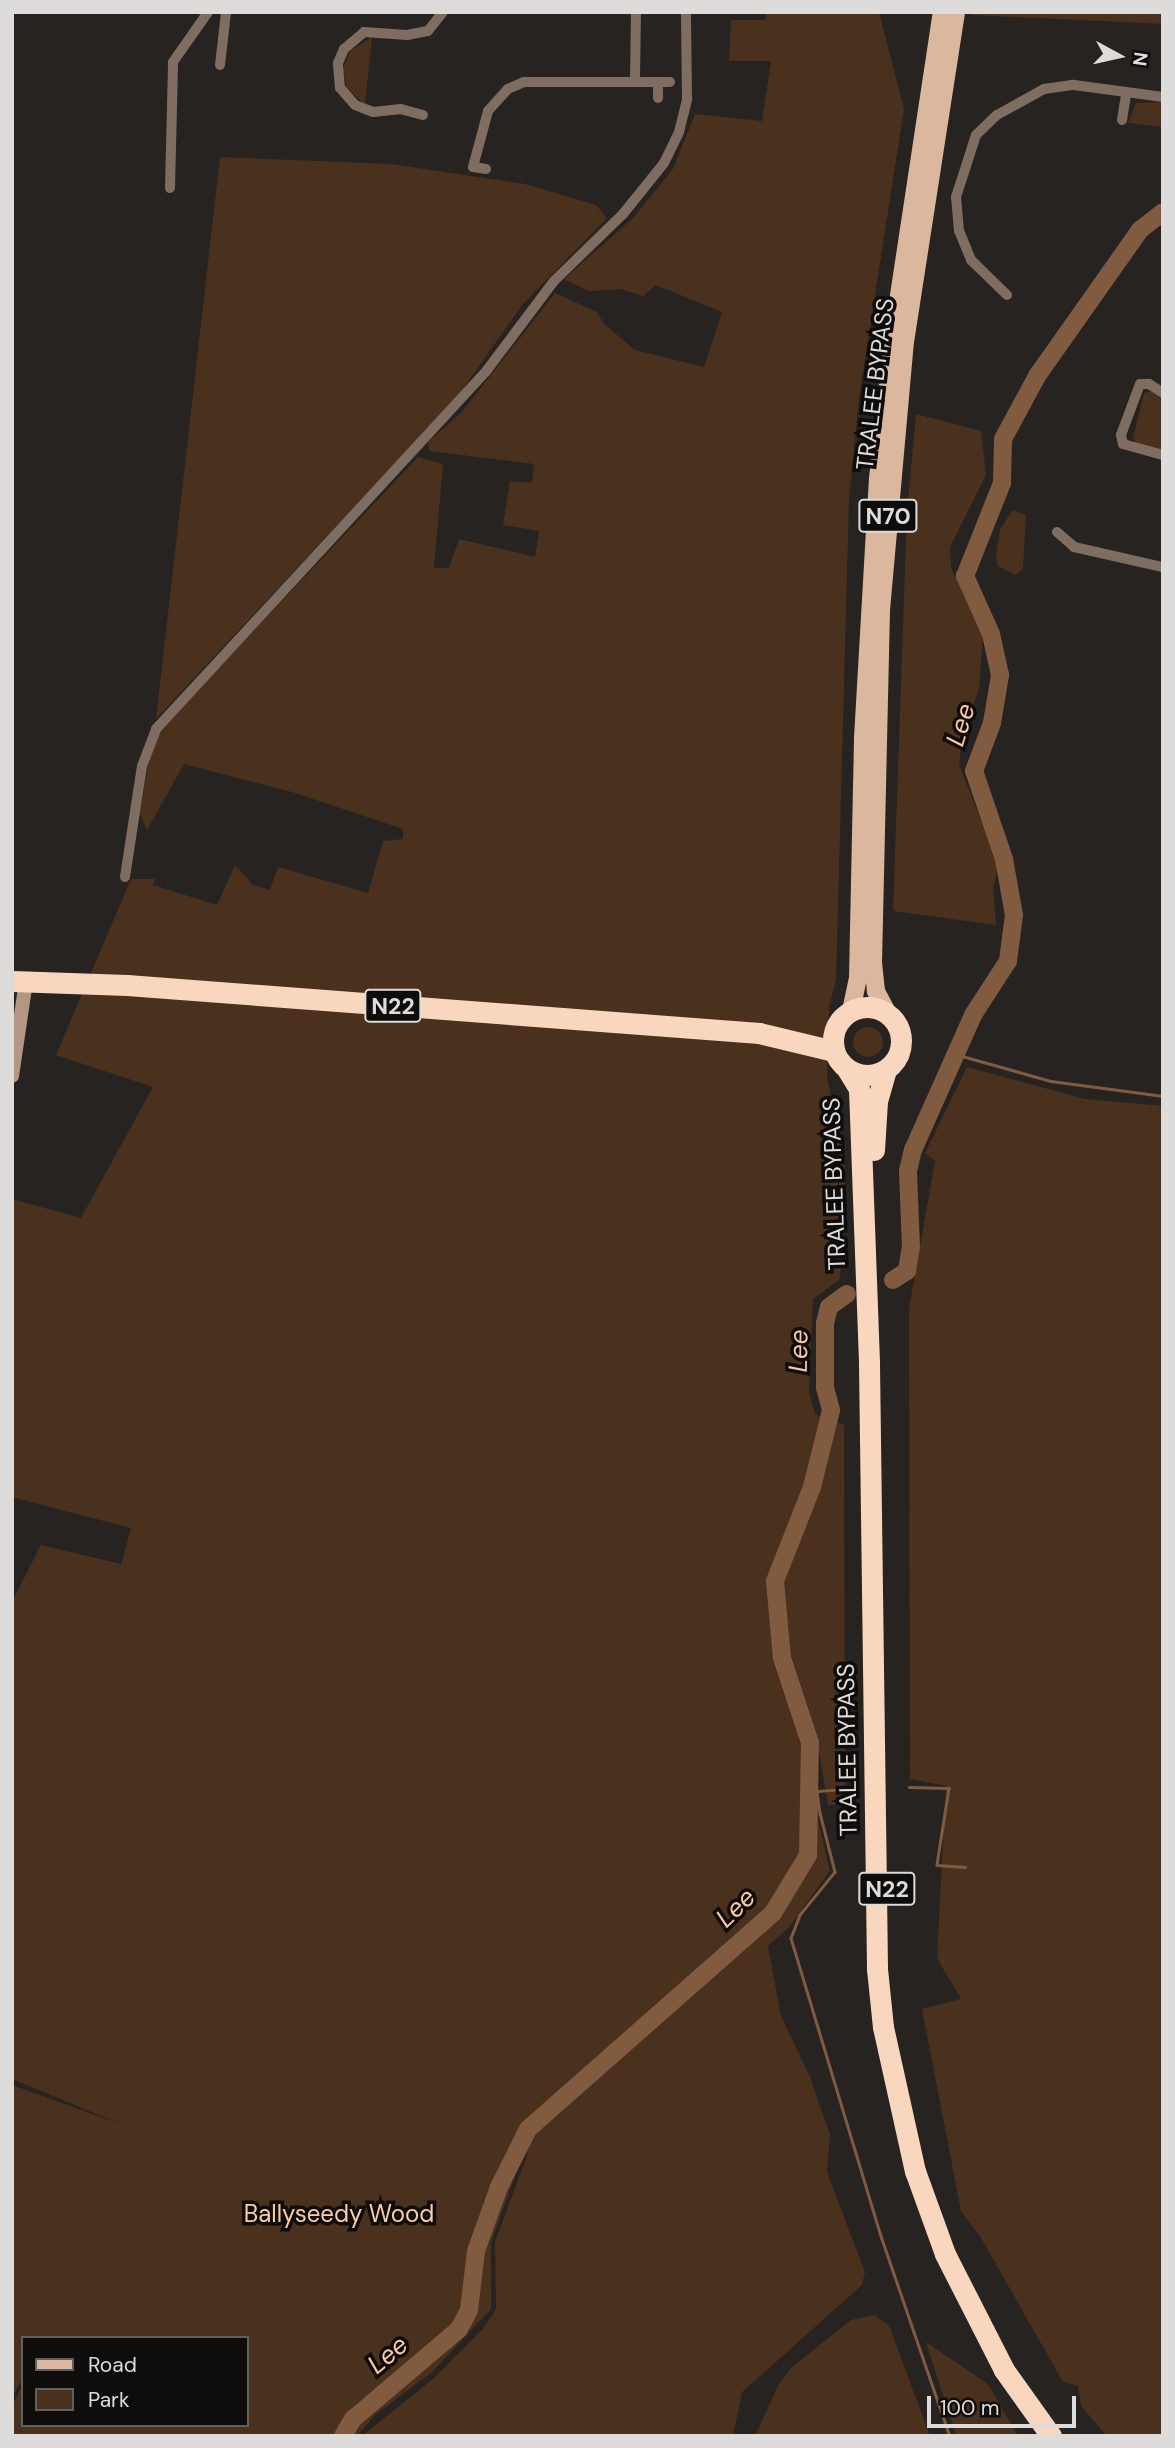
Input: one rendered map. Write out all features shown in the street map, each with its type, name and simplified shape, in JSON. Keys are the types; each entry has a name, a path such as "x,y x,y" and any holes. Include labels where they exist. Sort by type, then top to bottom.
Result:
{"highway":[{"name":"N22","path":"19,981 759,1032 836,1026"},
{"path":"834,1051 836,1026 851,1011 870,1007 888,1014"},
{"name":"N22","path":"886,1070 900,1052 901,1040 888,1014"},
{"name":"N22","path":"759,1032 834,1051 848,1069"},
{"path":"848,1069 867,1076 886,1070"},
{"name":"TRALEE BYPASS","path":"848,1069 859,1089 870,1271 888,1939 896,2028 926,2164 953,2237 1015,2361 1067,2436"},
{"name":"TRALEE BYPASS","path":"870,1271 874,1129 886,1070"},
{"name":"TRALEE BYPASS","path":"871,1303 876,1956 883,2027 915,2171 945,2254 1004,2370 1051,2436"}],"main road":[{"name":"TRALEE BYPASS","path":"851,1011 858,978 863,738 878,479 895,322 942,12"},
{"name":"TRALEE BYPASS","path":"888,1014 876,991 873,963 882,597 905,342 956,12"}],"street":[{"path":"170,188 173,62 208,12"},
{"path":"220,65 226,12"},
{"path":"423,115 401,109 373,112 355,106 340,88 338,63 344,49 364,32 407,35 428,31 443,12"},
{"path":"635,81 636,12"},
{"path":"125,877 142,766 156,729 487,370 554,281 622,214 664,163 679,132 687,99 686,12"},
{"path":"486,169 473,167 478,138 488,111 508,89 540,79 664,82 658,98"},
{"path":"1007,295 971,260 959,231 956,197 976,135 996,115 1044,89 1074,86 1126,95 1163,97"},
{"path":"1122,120 1126,95"},
{"path":"1163,393 1140,384 1121,435 1122,444 1163,455"},
{"path":"1057,532 1074,547 1163,566"},
{"path":"12,1076 19,981"}],"green space":[{"name":"Ballyseedy Wood","path":"767,12 879,12 904,109 859,398 849,499 836,980 829,1007 827,1077 845,1166 844,1250 839,1280 813,1299 809,1392 815,1414 844,1425 845,1804 828,1805 817,1739 799,1738 830,1871 789,1927 768,1946 781,2016 810,2077 830,2135 827,2172 865,2272 862,2285 742,2392 733,2436 362,2436 434,2378 483,2329 496,2309 495,2242 528,2153 524,2151 491,2243 491,2309 432,2372 375,2415 357,2436 12,2436 12,2406 21,2388 21,2427 248,2427 248,2336 21,2336 21,2381 12,2397 12,2085 123,2125 12,2079 12,1602 41,1545 121,1564 131,1528 12,1497 12,1199 81,1218 153,1087 56,1055 131,879 155,879 153,885 217,905 235,865 253,885 270,890 278,867 368,893 383,841 403,839 403,829 292,792 184,764 147,830 140,814 149,759 161,729 418,457 443,464 434,568 449,568 459,539 535,557 539,531 503,525 510,481 532,483 534,464 429,451 428,442 462,412 555,293 597,312 604,324 635,350 704,367 722,312 656,285 643,296 621,289 589,291 564,279 633,218 673,169 695,114 762,121 771,61 729,61 731,20 765,20"},
{"path":"971,12 1163,12 1163,24 971,15"},
{"path":"372,37 365,105 347,88 343,69 350,51"},
{"path":"1163,102 1163,127 1128,123 1136,103"},
{"path":"220,157 391,164 525,184 596,205 607,218 523,304 460,393 156,719"},
{"path":"1153,391 1163,402 1163,451 1136,443 1133,438 1144,393"},
{"path":"916,414 981,431 986,475 950,547 951,568 983,635 979,689 963,732 959,765 999,865 993,887 996,925 893,911 907,512"},
{"path":"1013,510 1026,515 1023,569 1015,575 998,566 996,556 1000,529"},
{"path":"868,1027 874,1028 882,1036 882,1048 874,1056 868,1057 862,1056 854,1048 853,1042 854,1036 862,1028"},
{"path":"967,1067 1085,1099 1163,1106 1163,2436 1107,2436 1081,2406 1078,2386 1063,2382 981,2238 961,2211 922,2009 961,1999 937,1958 946,1786 910,1779 909,1309 935,1161 925,1153"},
{"path":"874,2315 889,2325 930,2436 755,2436 779,2384 791,2368 851,2320"},
{"path":"926,2342 988,2384 1018,2436 956,2436"}],"waterway":[{"name":"Lee","path":"893,1280 907,1271 911,1247 908,1171 913,1150 973,1015 1008,961 1014,915 1004,859 974,771 992,723 1000,675 991,634 965,576 1002,483 1003,439 1037,376 1140,230 1163,212"},
{"path":"955,1054 1051,1081 1163,1096"},
{"name":"Lee","path":"343,2436 353,2419 459,2329 469,2310 476,2251 499,2187 528,2129 773,1913 808,1855 810,1743 782,1658 775,1581 812,1487 831,1410 825,1388 825,1323 829,1307 847,1294"},
{"path":"810,1743 820,1813 835,1872 800,1915 791,1938 882,2239 950,2436"},
{"path":"909,1787 949,1788 937,1865 965,1867"},
{"path":"818,1791 848,1789"}]}
